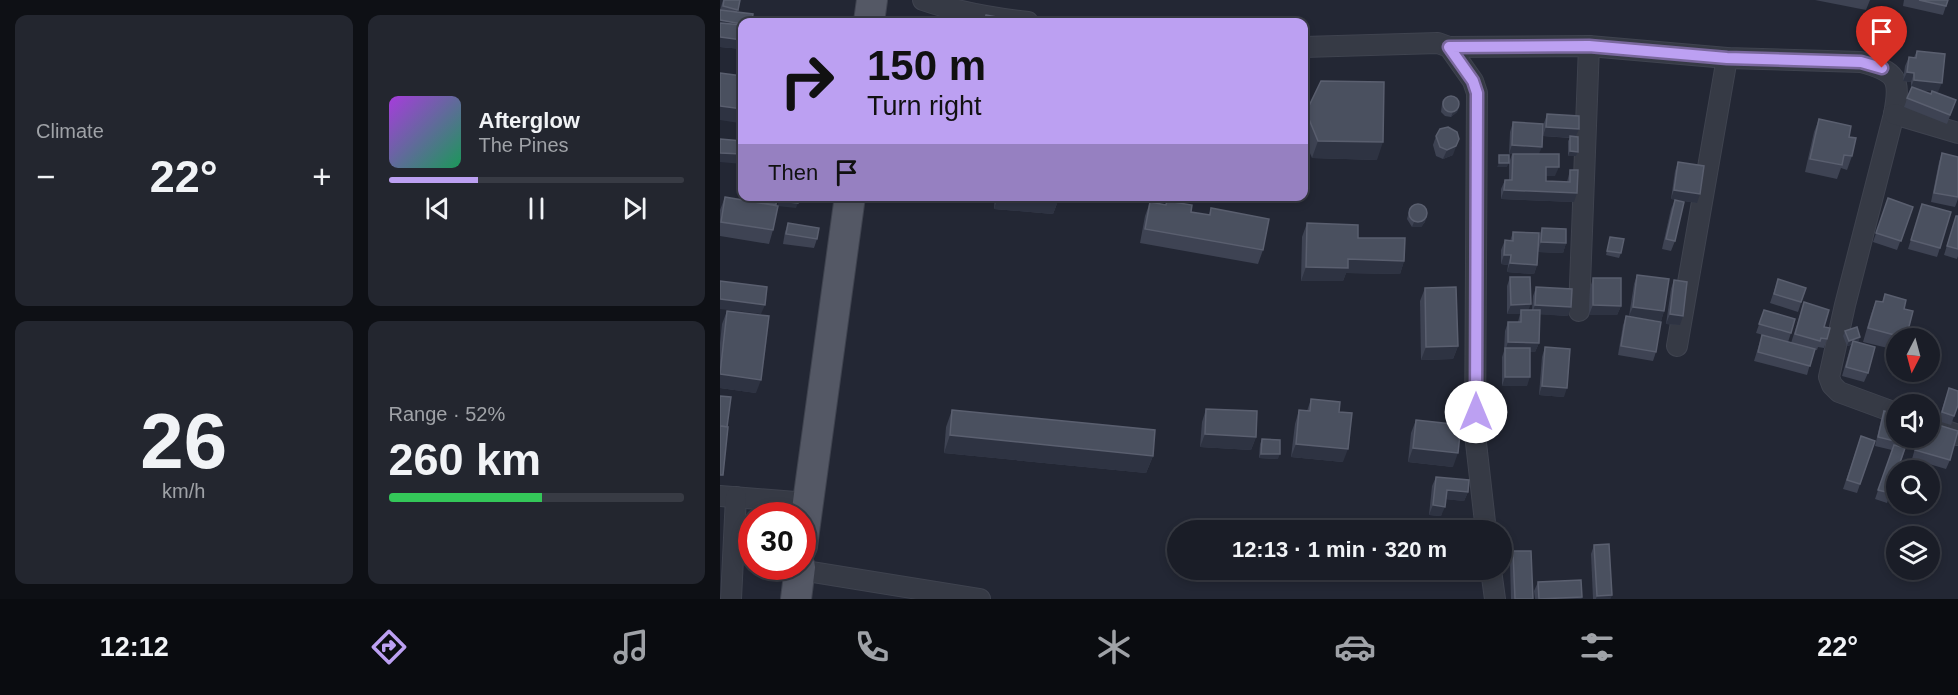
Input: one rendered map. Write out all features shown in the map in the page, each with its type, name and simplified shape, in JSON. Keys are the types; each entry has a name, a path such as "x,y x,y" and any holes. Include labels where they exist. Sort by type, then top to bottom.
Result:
{"main road":[{"path":"870,18 872,0"},
{"path":"808,502 849,201"}],"street":[{"path":"923,0 954,10 995,18"},
{"path":"1308,46 1438,43 1449,47 1589,46 1727,58 1861,62 1882,68 1897,83 1894,114 1829,377 1832,385 1839,392 1886,409"},
{"path":"1579,311 1589,46"},
{"path":"1449,47 1473,81 1477,93 1475,434 1485,520"},
{"path":"1677,346 1727,58"},
{"path":"1894,114 1958,133"},
{"path":"1940,429 1958,435"},
{"path":"731,599 728,497 795,502"},
{"path":"816,573 980,599"},
{"path":"1492,580 1495,599"}],"building":[{"path":"724,0 740,0 738,10 723,6"},
{"path":"1919,0 1948,0 1946,6"},
{"path":"720,10 753,14 752,18 738,18 738,23 720,20"},
{"path":"986,15 1002,18 985,18"},
{"path":"720,23 738,25 738,39 720,37"},
{"path":"1917,51 1945,54 1942,83 1914,80 1914,73 1907,72 1909,57 1916,58"},
{"path":"720,73 738,75 738,108 720,106"},
{"path":"1321,81 1384,82 1383,142 1318,141 1308,117 1308,108"},
{"path":"1912,87 1931,94 1932,91 1956,100 1950,115 1907,98"},
{"path":"1448,96 1454,96 1459,104 1457,110 1448,112 1443,107 1443,101"},
{"path":"1547,114 1579,116 1579,129 1546,127"},
{"path":"1819,119 1851,126 1849,137 1856,138 1852,156 1844,155 1842,165 1810,159"},
{"path":"1513,122 1543,124 1542,147 1512,145"},
{"path":"1448,127 1457,132 1459,139 1456,146 1447,150 1440,147 1436,136 1440,129"},
{"path":"1570,136 1578,137 1578,152 1570,151"},
{"path":"720,139 738,141 738,154 720,153"},
{"path":"1942,153 1958,157 1958,197 1934,193"},
{"path":"1513,154 1559,154 1559,167 1546,167 1546,181 1570,182 1570,170 1578,170 1577,193 1504,190 1505,180 1512,180"},
{"path":"1499,155 1509,155 1509,163 1499,163"},
{"path":"1678,162 1704,166 1700,194 1674,190"},
{"path":"725,197 778,206 773,230 721,222"},
{"path":"1888,198 1913,207 1901,241 1876,233"},
{"path":"1675,200 1684,202 1675,241 1666,239"},
{"path":"749,201 776,201 776,205"},
{"path":"1167,201 1192,205 1191,212 1210,215 1211,208 1269,219 1263,250 1145,229 1150,202 1166,205"},
{"path":"1418,204 1426,209 1427,213 1422,221 1418,222 1410,217 1409,213 1414,205"},
{"path":"1922,204 1951,212 1940,248 1911,240"},
{"path":"1956,216 1958,216 1958,249 1947,246"},
{"path":"788,223 819,228 817,239 786,234"},
{"path":"1307,223 1358,225 1358,238 1405,238 1404,261 1348,259 1348,268 1306,267"},
{"path":"1542,228 1566,229 1566,243 1541,242"},
{"path":"1513,232 1539,233 1537,265 1510,263 1511,255 1504,255 1505,240 1513,241"},
{"path":"1610,237 1624,239 1621,253 1607,251"},
{"path":"1637,275 1669,279 1664,311 1633,307"},
{"path":"1510,277 1530,277 1531,304 1511,305"},
{"path":"1593,278 1621,278 1621,306 1593,305"},
{"path":"1778,279 1806,288 1801,302 1774,294"},
{"path":"1674,280 1687,282 1683,316 1670,314"},
{"path":"720,281 767,287 765,305 720,299"},
{"path":"1456,287 1458,346 1426,347 1425,288"},
{"path":"1536,287 1572,289 1571,307 1535,305"},
{"path":"1885,294 1906,300 1904,309 1913,311 1909,328 1886,328 1886,333 1868,328 1876,301 1883,302"},
{"path":"1804,302 1829,310 1824,327 1830,328 1827,339 1821,338 1820,341 1795,334"},
{"path":"1521,310 1540,310 1539,343 1508,342 1508,322 1521,322"},
{"path":"1764,310 1795,319 1791,333 1759,324"},
{"path":"727,311 769,316 761,380 720,374"},
{"path":"1626,316 1661,322 1656,352 1621,346"},
{"path":"1857,327 1860,337 1849,341 1845,331"},
{"path":"1762,335 1815,349 1810,366 1758,352"},
{"path":"1853,341 1875,347 1868,373 1846,367"},
{"path":"1545,347 1570,349 1567,388 1542,386"},
{"path":"1505,348 1530,348 1530,377 1505,377"},
{"path":"1949,388 1958,391 1958,405 1954,416 1942,412"},
{"path":"720,396 731,397 727,427 720,426"},
{"path":"1311,399 1340,402 1339,412 1352,413 1348,449 1296,444 1299,410 1310,411"},
{"path":"1206,409 1257,411 1256,437 1205,434"},
{"path":"952,410 1155,430 1153,456 950,435"},
{"path":"1884,411 1886,412 1886,439 1878,437"},
{"path":"1416,420 1461,425 1458,453 1413,448"},
{"path":"720,426 728,427 723,475 720,475"},
{"path":"1940,426 1958,431 1950,460 1915,450 1916,448 1940,448"},
{"path":"1861,436 1875,441 1860,484 1847,480"},
{"path":"1262,439 1280,440 1280,454 1261,454"},
{"path":"1893,448 1905,448 1901,460 1889,460"},
{"path":"1886,468 1886,492 1878,490"},
{"path":"1436,477 1469,480 1468,492 1447,490 1445,507 1433,505"},
{"path":"1609,544 1612,595 1597,596 1594,545"},
{"path":"1513,551 1531,551 1533,599 1515,599"},
{"path":"1581,580 1582,597 1539,599 1538,582"}],"route":[{"path":"1476,412 1477,93 1473,81 1449,47 1589,46 1727,58 1861,62 1882,68"}]}
